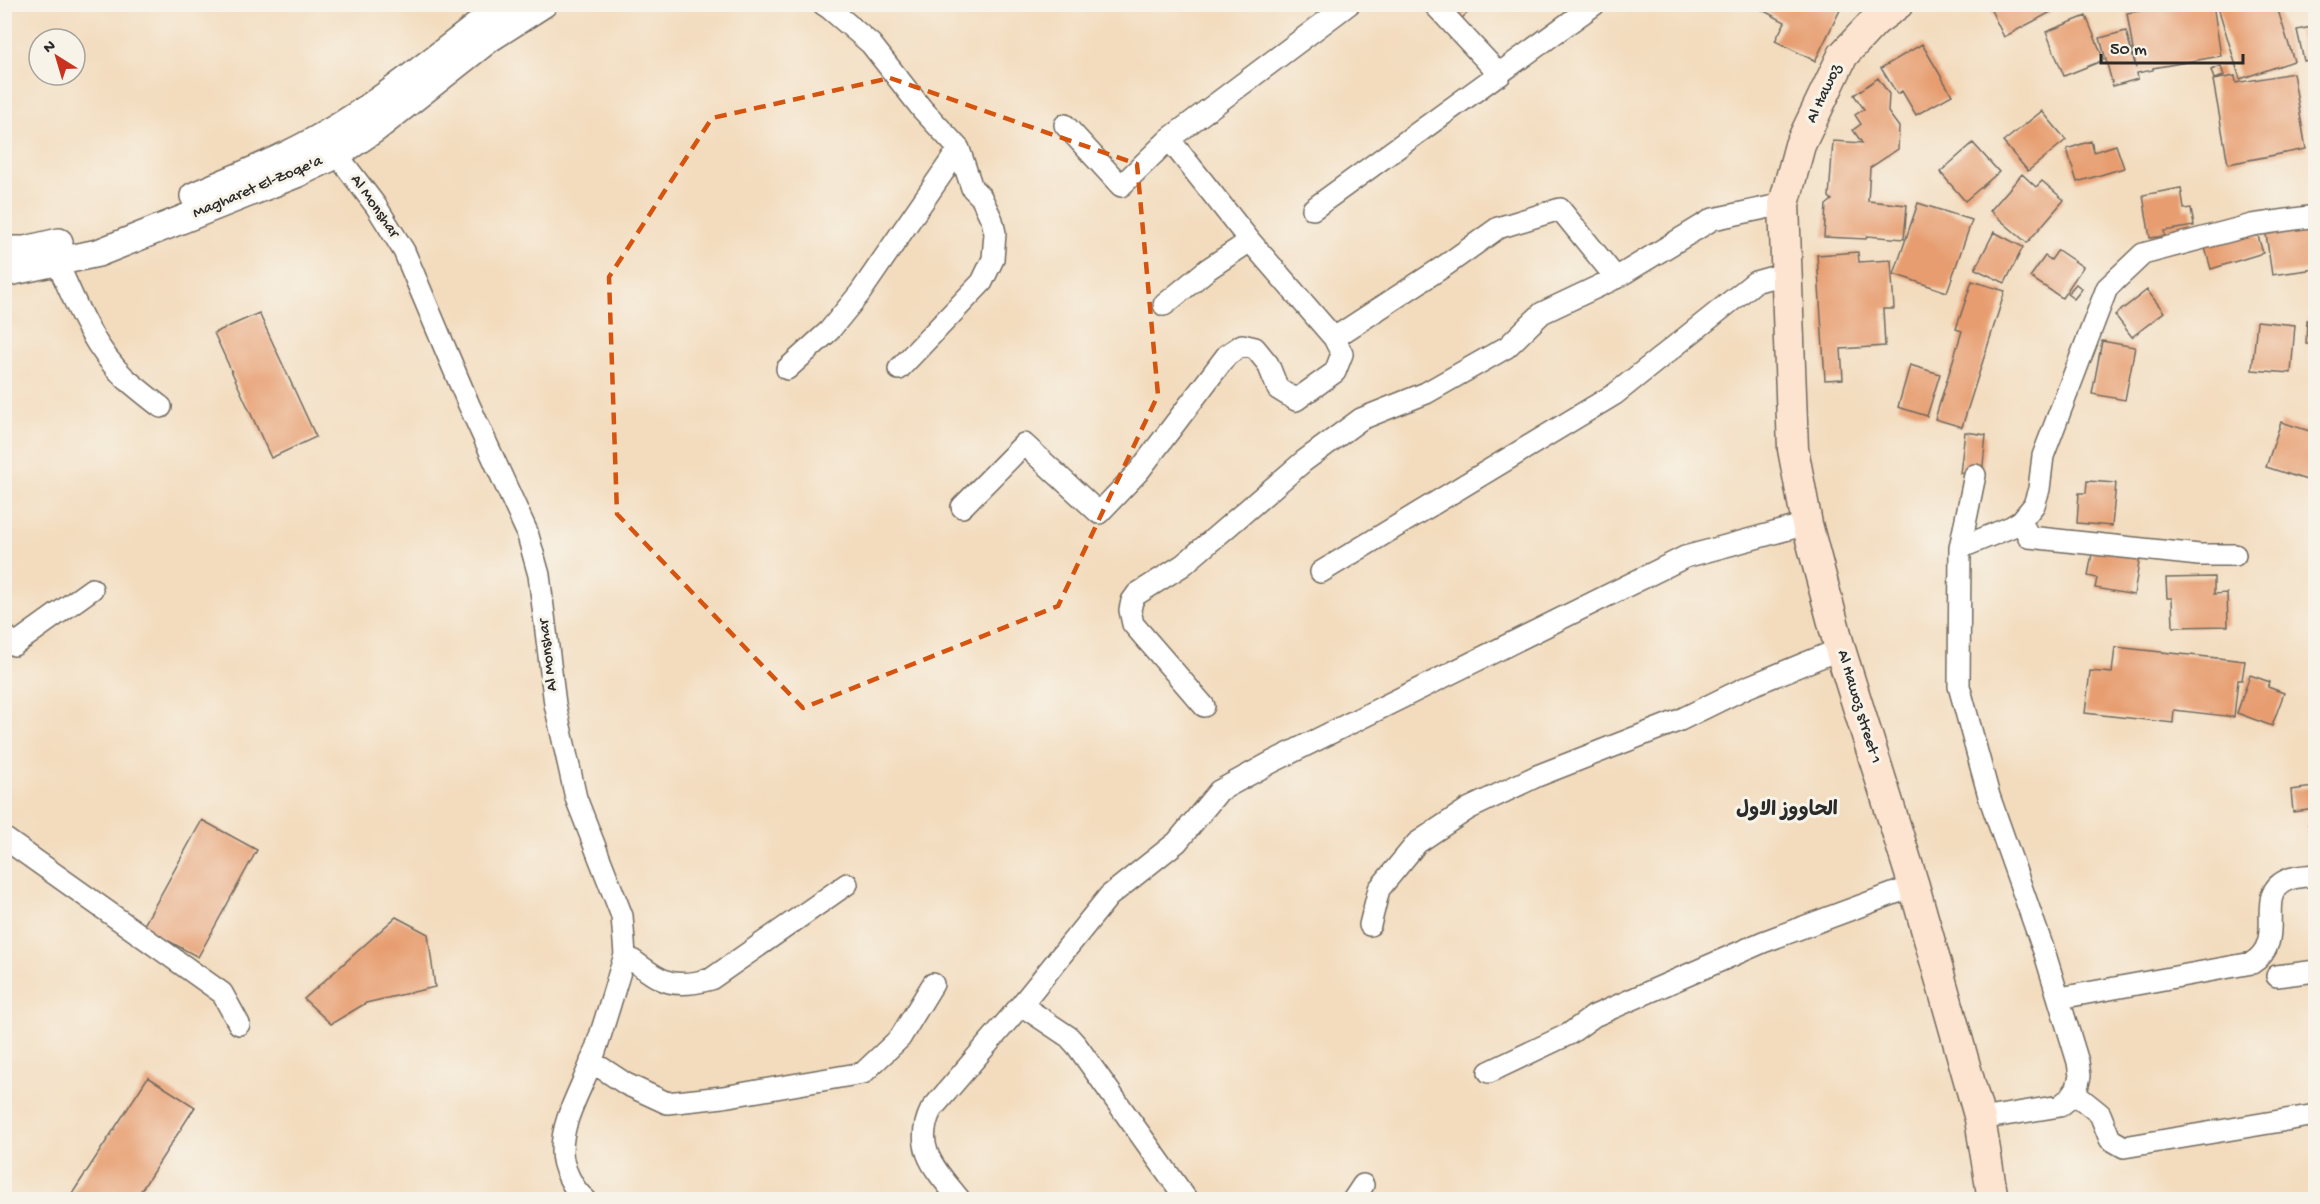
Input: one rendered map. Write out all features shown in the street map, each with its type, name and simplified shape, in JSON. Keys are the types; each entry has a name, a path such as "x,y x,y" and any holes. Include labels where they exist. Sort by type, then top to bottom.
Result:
{"main road":[{"name":"Al Hawoz","path":"1785,204 1800,146 1843,55 1884,10"},
{"name":"Al Hawoz street 1","path":"1785,204 1793,449 1807,524 1840,649 1914,886 1980,1119 1993,1200"}],"street":[{"name":"Magharet El-Zoqe'a","path":"4,273 98,253 296,174 381,98 506,4"},
{"name":"Magharet El-Zoqe'a","path":"4,250 25,250 92,235 160,211 278,159 330,145 376,128 490,38 543,4"},
{"path":"823,4 871,44 922,109 959,149 972,188 981,197 992,220 995,246 993,259 980,284 899,369"},
{"path":"1065,125 1121,186 1169,139 1349,4"},
{"path":"1434,4 1500,75"},
{"path":"1313,209 1595,4"},
{"path":"962,507 1024,444 1099,513 1139,471 1227,356 1242,345 1255,348 1268,364 1278,389 1296,400 1335,372 1342,354 1334,338 1250,241 1169,139"},
{"name":"Al Monshar","path":"330,145 376,206 404,251 469,405 527,532 539,575 555,704 573,786 622,916 625,955 591,1061 565,1126 562,1153 568,1174 579,1195 585,1200"},
{"path":"787,369 829,331 860,293 959,149"},
{"path":"1204,706 1133,624 1130,610 1137,594 1183,565 1305,461 1361,419 1426,393 1507,347 1542,313 1616,278 1713,219 1785,204"},
{"path":"1334,338 1498,228 1560,208 1616,278"},
{"path":"1960,548 2021,521 2034,505 2038,495 2043,456 2107,288 2142,254 2252,225 2316,216"},
{"path":"1164,305 1208,269 1250,241"},
{"path":"57,262 83,321 105,354 124,377 161,407"},
{"path":"1321,572 1615,394 1755,282 1787,273"},
{"path":"1975,475 1960,548 1959,686 1989,796 2060,998 2080,1069 2079,1082 2074,1093 2066,1102 2055,1108 1980,1119"},
{"path":"2021,521 2029,537 2199,555 2235,555"},
{"path":"960,1200 926,1152 924,1142 926,1120 934,1106 1021,1005 1109,896 1178,842 1210,800 1230,784 1685,557 1807,524"},
{"path":"4,634 14,645 92,589"},
{"path":"1370,925 1379,889 1417,843 1468,809 1537,776 1680,720 1745,688 1840,649"},
{"path":"4,838 222,993 239,1024"},
{"path":"2060,998 2252,963 2262,955 2268,945 2271,933 2270,905 2274,891 2281,883 2290,879 2316,875"},
{"path":"625,955 666,983 689,985 711,979 847,884"},
{"path":"1489,1072 1569,1034 1593,1016 1762,942 1914,886"},
{"path":"2277,976 2316,971"},
{"path":"591,1061 626,1084 667,1103 734,1095 863,1073 900,1038 933,984"},
{"path":"1021,1005 1069,1037 1077,1046 1187,1200"},
{"path":"2074,1093 2100,1114 2110,1139 2124,1147 2316,1114"}],"highlighted area":[{"path":"890,78 1137,164 1158,395 1058,606 803,708 617,514 609,277 712,118"}],"building":[{"path":"1447,4 1477,4 1461,19"},
{"path":"1751,4 1843,4 1815,61 1775,41 1785,22"},
{"path":"1988,4 2047,4 2051,12 2004,37"},
{"path":"2177,4 2213,4 2221,56 2153,68 2153,70 2137,73 2138,79 2113,86 2100,38 2126,31 2136,68 2127,13"},
{"path":"2217,4 2253,4 2254,9 2276,4 2294,61 2240,79"},
{"path":"2086,16 2104,60 2064,76 2046,32"},
{"path":"2316,26 2316,59 2304,61 2297,30"},
{"path":"1922,44 1952,95 1916,115 1902,91 1897,94 1881,68"},
{"path":"2221,66 2224,76 2214,79 2211,70"},
{"path":"2293,73 2306,149 2228,164 2213,80 2235,76 2236,83"},
{"path":"1878,78 1889,94 1888,112 1899,127 1898,149 1870,168 1868,201 1907,205 1904,239 1867,236 1866,239 1824,237 1826,205 1832,200 1829,197 1833,141 1862,143 1853,130 1861,124 1855,115 1864,109 1854,95"},
{"path":"2042,111 2066,140 2028,171 2003,142"},
{"path":"2091,141 2094,152 2116,145 2124,168 2077,182 2067,149"},
{"path":"1973,143 1999,172 1965,201 1940,172"},
{"path":"2022,174 2036,187 2042,181 2064,200 2027,243 1990,211"},
{"path":"2181,188 2184,209 2191,208 2194,226 2164,231 2165,236 2150,238 2143,195"},
{"path":"1918,203 1972,220 1947,292 1894,274"},
{"path":"2252,215 2263,253 2211,269 2200,230"},
{"path":"2316,220 2316,255 2313,256 2315,269 2272,275 2265,227"},
{"path":"1994,232 2023,247 2005,283 1975,269"},
{"path":"2058,250 2083,267 2062,298 2030,277 2045,256 2051,260"},
{"path":"1858,252 1859,262 1891,260 1894,309 1883,309 1885,346 1841,349 1843,379 1825,380 1817,255"},
{"path":"1972,281 2005,291 1962,427 1935,419 1962,331 1956,329"},
{"path":"2076,284 2082,289 2074,299 2067,294"},
{"path":"2147,290 2164,312 2132,337 2115,315"},
{"path":"259,313 316,437 271,458 214,333"},
{"path":"2307,320 2316,320 2316,344 2306,344"},
{"path":"2257,321 2295,325 2291,373 2252,370"},
{"path":"2102,341 2135,347 2125,400 2092,394"},
{"path":"1910,365 1940,374 1927,416 1898,407"},
{"path":"2281,422 2316,433 2316,483 2266,467"},
{"path":"1965,432 1986,435 1982,475 1960,473"},
{"path":"2087,481 2116,483 2112,526 2077,523 2079,493 2086,493"},
{"path":"2093,548 2140,556 2134,595 2095,588 2097,578 2088,576"},
{"path":"2214,577 2214,594 2227,593 2228,626 2173,627 2172,598 2167,598 2166,578"},
{"path":"2115,647 2245,661 2242,680 2238,680 2234,717 2174,710 2173,723 2085,713 2090,671 2112,673"},
{"path":"2250,675 2270,682 2268,687 2284,693 2272,726 2237,713"},
{"path":"2314,787 2316,809 2293,812 2291,790"},
{"path":"202,820 257,850 198,957 143,927"},
{"path":"2316,822 2316,847 2315,847 2308,824"},
{"path":"396,917 428,934 435,987 366,1003 331,1024 304,999"},
{"path":"148,1077 195,1107 135,1200 68,1200"}],"district":[{"name":"الحاووز الاول","path":"1787,811"}]}
